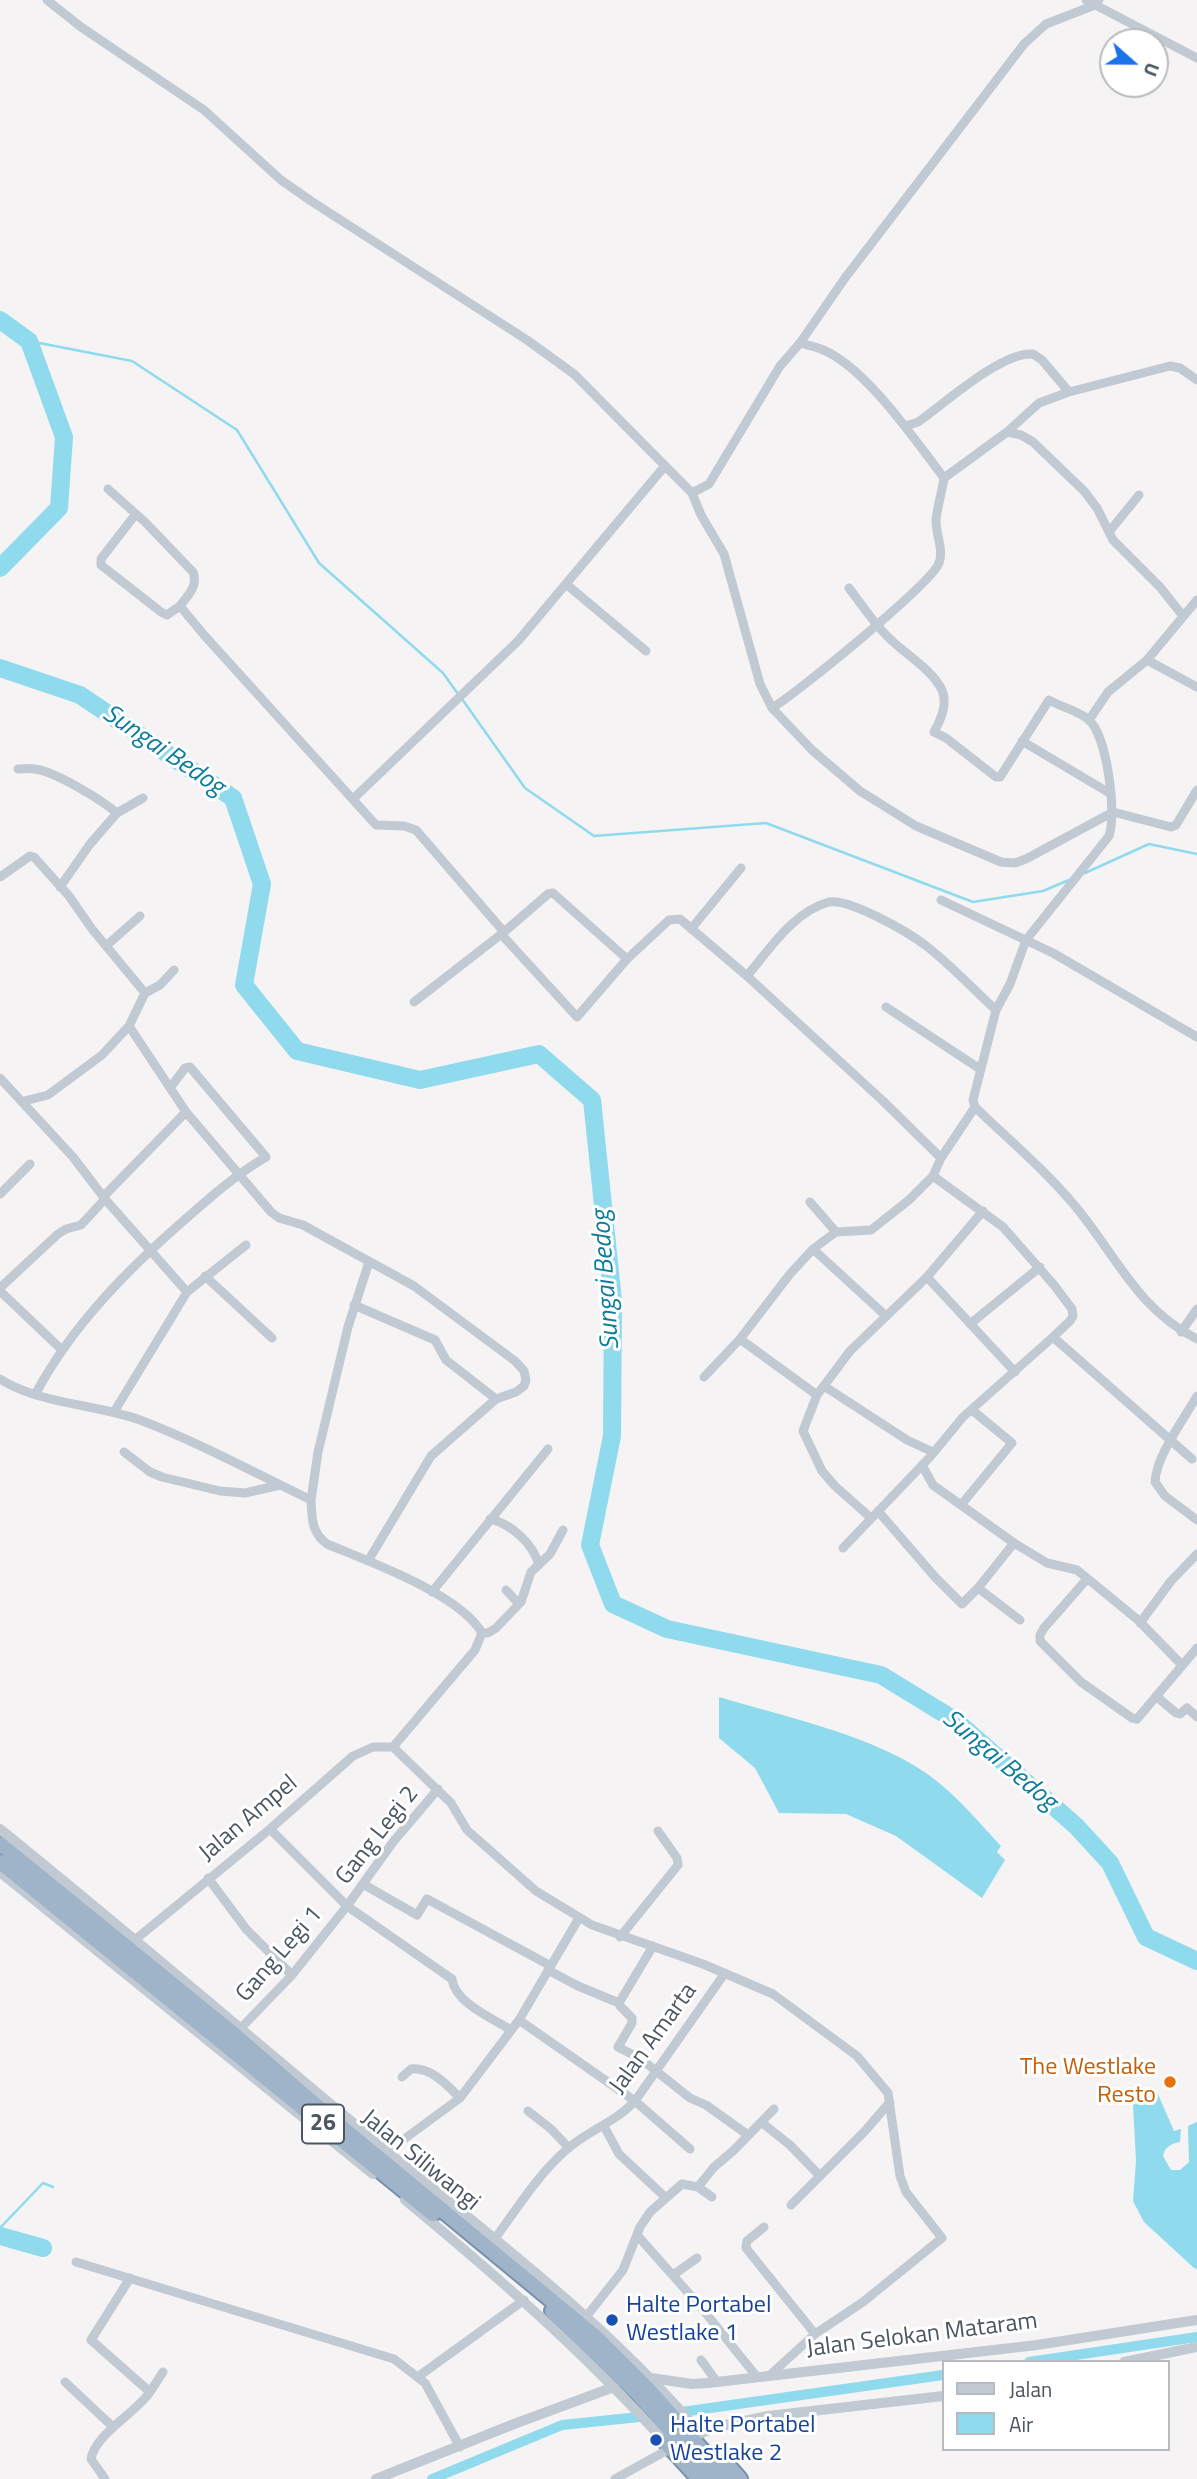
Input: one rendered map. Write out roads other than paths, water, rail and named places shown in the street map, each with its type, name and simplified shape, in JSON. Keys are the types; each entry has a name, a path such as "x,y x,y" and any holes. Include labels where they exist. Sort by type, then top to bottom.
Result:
{"highway":[{"name":"Jalan Siliwangi","path":"0,1844 235,2027 309,2106 597,2338 714,2479"},
{"name":"Jalan Siliwangi","path":"0,1862 269,2085 309,2106"},
{"path":"697,2430 740,2479"},
{"path":"668,2445 704,2467"},
{"name":"Jalan Siliwangi","path":"704,2467 728,2479"}],"street":[{"path":"47,0 204,110 281,180 527,340 574,374 692,493 701,515 724,554 760,684 812,750 860,791 916,826 1001,862 1015,863 1113,812 1171,827 1178,823 1197,790"},
{"path":"692,493 709,484 780,366 1024,44 1046,24 1093,2 1197,58"},
{"path":"800,343 822,349 856,371 905,426 944,478"},
{"path":"905,426 918,422 994,367 1018,354 1033,354 1069,392"},
{"path":"776,705 800,688 935,571 941,555 936,525 944,478 1007,432 1040,403 1069,392 1170,366 1180,368 1197,380"},
{"path":"1007,432 1021,435 1033,442 1084,491 1123,552 1160,587 1183,616"},
{"path":"353,799 518,641 664,467"},
{"path":"108,489 135,515 193,572 196,580 192,589 180,606 167,615 100,565 135,515"},
{"path":"1109,532 1139,495"},
{"path":"566,584 646,651"},
{"path":"849,588 884,634 932,676 942,691 943,714 934,732 946,738 998,778 1049,701 1089,720 1097,735 1110,777 1113,824 1109,836 1026,940 1014,975 996,1010 973,1094 975,1107 1062,1191 1089,1222 1138,1294 1168,1323 1197,1339"},
{"path":"1089,720 1108,692 1147,660 1197,600"},
{"path":"180,606 376,825 404,826 416,830 577,1017 627,958 669,920 680,919 747,976 941,1158"},
{"path":"1147,660 1197,687"},
{"path":"1023,741 1111,794"},
{"path":"18,769 34,769 50,774 105,803 117,813"},
{"path":"60,887 90,844 117,813 143,798"},
{"path":"0,877 32,856 145,993"},
{"path":"691,929 741,867"},
{"path":"414,1002 503,933 548,894 553,893 627,958"},
{"path":"941,900 1053,953 1197,1037"},
{"path":"747,976 806,913 829,902 841,901 876,916 925,945 996,1010"},
{"path":"106,946 140,916"},
{"path":"24,1101 48,1095 102,1055 129,1026 145,993 160,985 174,970"},
{"path":"886,1007 980,1069"},
{"path":"129,1026 187,1112 271,1212 279,1218 303,1225 414,1286 515,1361 525,1375 524,1386 496,1399 431,1457 368,1561"},
{"path":"36,1393 62,1350 137,1261 239,1173 265,1157 190,1067 185,1068 170,1088"},
{"path":"0,1078 73,1157 104,1198 187,1292"},
{"path":"704,1377 740,1339 790,1274 813,1250 836,1232 871,1230 933,1176 941,1158 975,1107"},
{"path":"62,1350 0,1289 58,1234 81,1225 187,1112"},
{"path":"0,1194 30,1164"},
{"path":"843,1548 972,1410 1053,1337 1073,1315 1072,1309 1040,1267 1003,1227 933,1176"},
{"path":"810,1202 836,1232"},
{"path":"983,1211 927,1277 850,1351 817,1395 803,1433 822,1471 835,1486 875,1514 958,1602 966,1602 1014,1543"},
{"path":"114,1412 187,1292 246,1245"},
{"path":"813,1250 886,1316"},
{"path":"369,1262 354,1305 318,1452 311,1500 312,1521 317,1537 327,1544 432,1592 462,1611 477,1624 482,1633"},
{"path":"971,1324 1040,1267"},
{"path":"205,1276 272,1338"},
{"path":"927,1277 1015,1372"},
{"path":"354,1305 435,1340 446,1360 496,1399"},
{"path":"1181,1332 1197,1309"},
{"path":"1053,1337 1192,1460"},
{"path":"740,1339 817,1395"},
{"path":"0,1379 48,1398 114,1412 184,1439 311,1500"},
{"path":"824,1386 907,1440 933,1452"},
{"path":"1197,1396 1171,1441 1157,1471 1155,1482 1165,1496 1197,1520"},
{"path":"961,1505 1012,1443 972,1410"},
{"path":"432,1592 548,1448"},
{"path":"124,1452 150,1472 162,1477 220,1491 245,1493 280,1485"},
{"path":"922,1465 933,1485 1014,1543 1047,1563 1070,1568 1087,1578 1140,1623 1182,1665"},
{"path":"490,1519 509,1527 526,1542 539,1565"},
{"path":"482,1633 496,1628 519,1604 531,1572 550,1554 563,1530"},
{"path":"1140,1623 1171,1581 1197,1554"},
{"path":"1087,1578 1044,1628 1040,1641 1081,1682 1132,1718 1136,1719 1197,1648"},
{"path":"978,1588 1020,1620"},
{"path":"506,1590 519,1604"},
{"path":"482,1633 475,1650 393,1747 451,1803 467,1830 536,1891 579,1918 620,1937 653,1946 773,1994 857,2056 888,2093 900,2176 906,2192 942,2238 863,2302 815,2334 770,2375"},
{"path":"1156,1696 1178,1714 1187,1708 1197,1717"},
{"name":"Jalan Ampel","path":"136,1939 270,1829 353,1756 373,1746 393,1747"},
{"name":"Gang Legi 2","path":"348,1906 393,1842 438,1789"},
{"path":"0,1829 136,1939 235,2027 388,2151 402,2182 614,2387"},
{"path":"270,1829 348,1906 452,1979 453,1987 461,1998 511,2030"},
{"path":"620,1937 678,1865 677,1858 658,1831"},
{"path":"0,1872 204,2032"},
{"path":"208,1878 246,1929 292,1975"},
{"path":"363,1884 417,1915 427,1899 578,1986 619,2003 632,2018 632,2023 618,2047 641,2059 690,2098 706,2105 748,2136"},
{"name":"Gang Legi 1","path":"235,2027 292,1975 348,1906"},
{"path":"388,2151 460,2098 519,2020 579,1918"},
{"path":"619,2003 653,1946"},
{"name":"Jalan Amarta","path":"494,2240 544,2171 569,2148 622,2114 635,2101 725,1973"},
{"path":"519,2020 635,2101 690,2149"},
{"path":"402,2077 411,2069 423,2071 443,2081 460,2098"},
{"path":"269,2085 402,2182 494,2240 586,2317 641,2390 668,2445 615,2479"},
{"path":"791,2205 890,2102"},
{"path":"698,2187 714,2167 774,2109"},
{"path":"528,2111 569,2148"},
{"path":"761,2122 790,2145 820,2175"},
{"path":"604,2126 619,2154 665,2197"},
{"path":"586,2317 623,2270 650,2212 665,2197 681,2184 698,2187 712,2197"},
{"path":"764,2227 747,2241 746,2248 815,2334"},
{"path":"637,2235 757,2377"},
{"path":"673,2275 697,2258"},
{"path":"76,2262 394,2359 419,2376 460,2447"},
{"path":"130,2278 91,2340 150,2392"},
{"path":"419,2376 524,2300"},
{"name":"Jalan Selokan Mataram","path":"641,2390 1037,2345 1197,2320"},
{"path":"1134,2360 1197,2347"},
{"path":"701,2360 717,2382"},
{"path":"105,2479 91,2459 92,2453 113,2427 144,2400 163,2372"},
{"path":"65,2382 113,2427"},
{"path":"376,2479 614,2387 667,2394 697,2430 768,2416 942,2396"}],"water":[{"path":"719,1697 845,1734 893,1754 939,1783 1001,1846 997,1852 1005,1860 982,1898 896,1836 846,1814 779,1813 755,1768 719,1738"},
{"path":"1157,2092 1174,2131 1181,2129 1180,2142 1168,2146 1163,2156 1171,2170 1180,2170 1189,2162 1188,2126 1197,2122 1197,2269 1144,2222 1133,2201 1136,2161 1133,2105"}],"waterway":[{"name":"Sungai Bedog","path":"0,320 29,341 64,437 59,508 0,568"},
{"path":"29,341 132,361 237,430 319,563 443,673 458,694"},
{"name":"Sungai Bedog","path":"0,668 80,695 233,798 262,884 244,985 297,1051 420,1080 539,1054 592,1100 613,1301 612,1436 590,1545 613,1604 667,1629 881,1675 956,1721 1076,1826 1110,1863 1146,1937 1197,1961"},
{"path":"462,699 525,788 594,836 766,823 973,902 1043,891 1069,880"},
{"path":"1085,873 1149,844 1197,854"},
{"path":"0,2228 43,2183 53,2187"},
{"path":"0,2236 43,2248"},
{"path":"1042,2360 1197,2337"},
{"path":"675,2413 942,2375"},
{"path":"432,2479 562,2425 649,2416"}],"place":[{"name":"The Westlake Resto","path":"1170,2082"},
{"name":"Halte Portabel Westlake 1","path":"612,2320"},
{"name":"Halte Portabel Westlake 2","path":"656,2440"}]}
